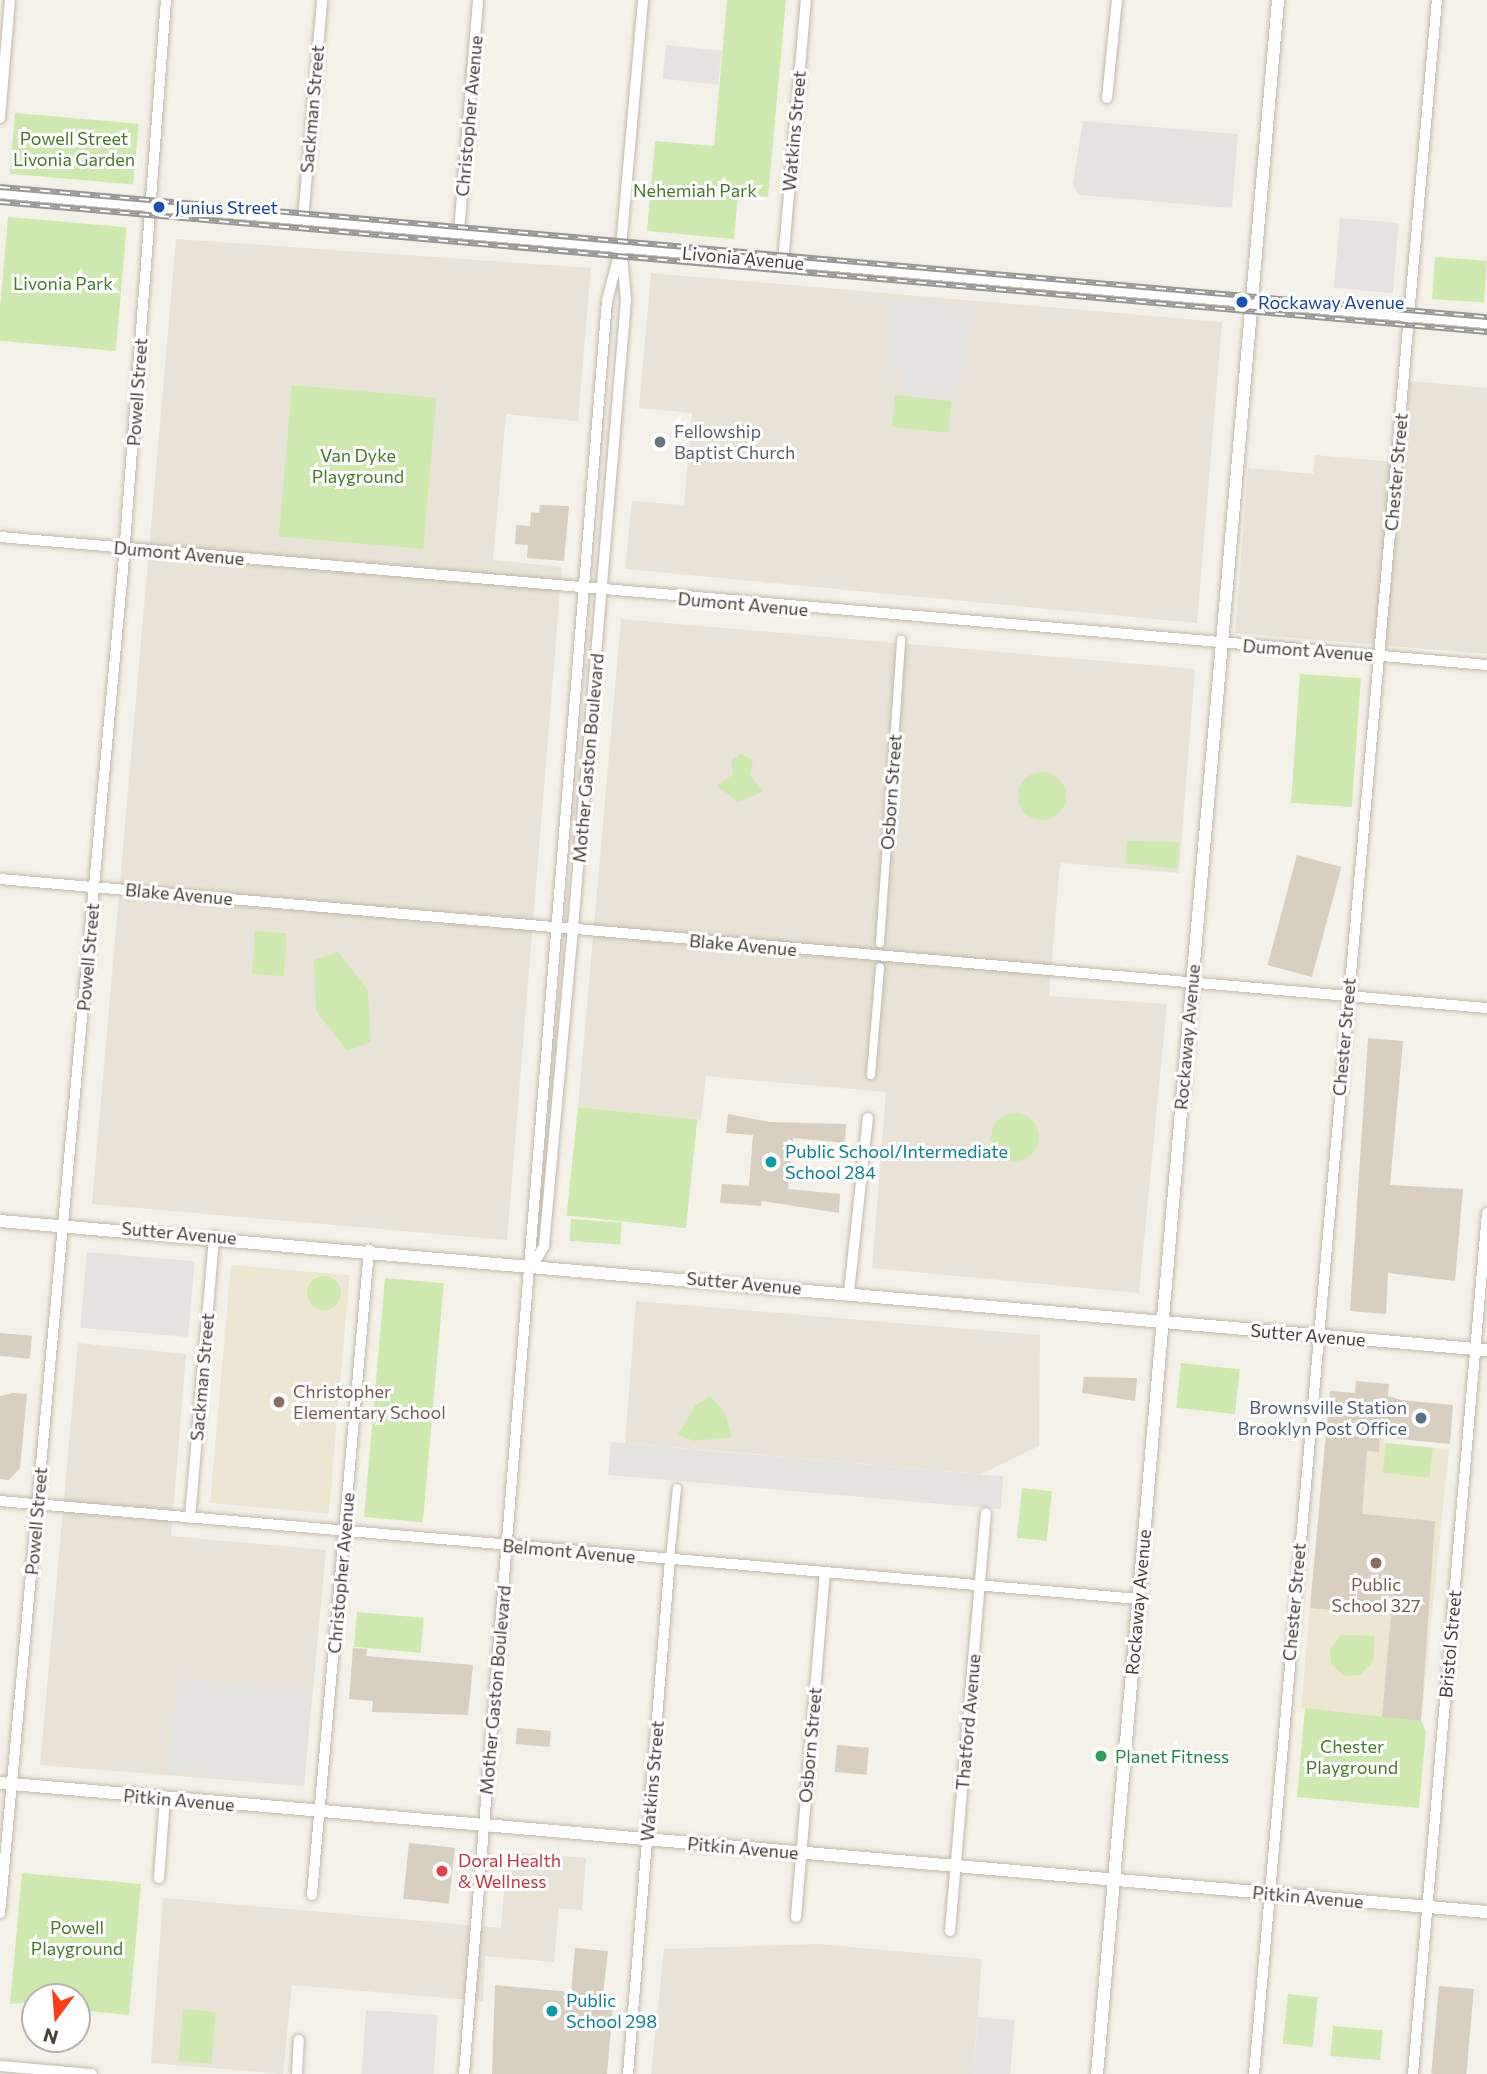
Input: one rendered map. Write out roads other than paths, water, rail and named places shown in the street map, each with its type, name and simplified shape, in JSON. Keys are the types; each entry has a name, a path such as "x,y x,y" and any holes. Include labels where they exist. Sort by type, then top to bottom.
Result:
{"street":[{"path":"0,118 10,0"},
{"name":"Powell Street","path":"0,1913 6,1784 38,1504 125,548 166,0"},
{"name":"Sackman Street","path":"303,219 322,0"},
{"name":"Christopher Avenue","path":"459,232 478,0"},
{"name":"Mother Gaston Boulevard","path":"464,2074 483,1825 533,1265 527,1244 607,301 621,247 643,0"},
{"name":"Watkins Street","path":"783,262 806,0"},
{"path":"1107,98 1117,0"},
{"name":"Rockaway Avenue","path":"1097,2074 1278,0"},
{"name":"Chester Street","path":"1254,2074 1347,996 1437,0"},
{"name":"Livonia Avenue","path":"0,193 1487,323"},
{"name":"Mother Gaston Boulevard","path":"533,1265 544,1246 573,930 626,300 621,247"},
{"name":"Dumont Avenue","path":"0,537 602,593 1487,665"},
{"name":"Osborn Street","path":"880,943 901,640"},
{"name":"Blake Avenue","path":"0,879 1487,1008"},
{"path":"871,1075 880,967"},
{"path":"849,1292 868,1118"},
{"name":"Bristol Street","path":"1413,2074 1481,1350 1487,1213"},
{"name":"Sutter Avenue","path":"0,1222 214,1236 1481,1350"},
{"name":"Sackman Street","path":"190,1518 214,1236"},
{"name":"Christopher Avenue","path":"312,1895 369,1250"},
{"name":"Watkins Street","path":"628,2074 677,1488"},
{"name":"Belmont Avenue","path":"0,1501 1138,1599"},
{"name":"Thatford Avenue","path":"950,1931 986,1514"},
{"name":"Osborn Street","path":"796,1917 825,1573"},
{"name":"Pitkin Avenue","path":"6,1784 1487,1912"},
{"path":"159,1878 165,1799"},
{"path":"297,2074 299,2040"},
{"path":"0,2066 92,2074"}],"railway":[{"path":"0,187 1487,317"},
{"path":"0,202 1487,332"}],"place":[{"name":"Junius Street","path":"159,207"},
{"name":"Rockaway Avenue","path":"1242,302"},
{"name":"Fellowship Baptist Church","path":"660,442"},
{"name":"Public School/Intermediate School 284","path":"771,1162"},
{"name":"Christopher Elementary School","path":"279,1402"},
{"name":"Brownsville Station Brooklyn Post Office","path":"1421,1418"},
{"name":"Public School 327","path":"1376,1563"},
{"name":"Planet Fitness","path":"1101,1756"},
{"name":"Doral Health & Wellness","path":"442,1871"},
{"name":"Public School 298","path":"552,2011"}],"park label":[{"name":"Powell Street Livonia Garden","path":"74,149"},
{"name":"Nehemiah Park","path":"695,190"},
{"name":"Livonia Park","path":"63,283"},
{"name":"Van Dyke Playground","path":"358,466"},
{"name":"Chester Playground","path":"1352,1757"},
{"name":"Powell Playground","path":"77,1938"}]}
